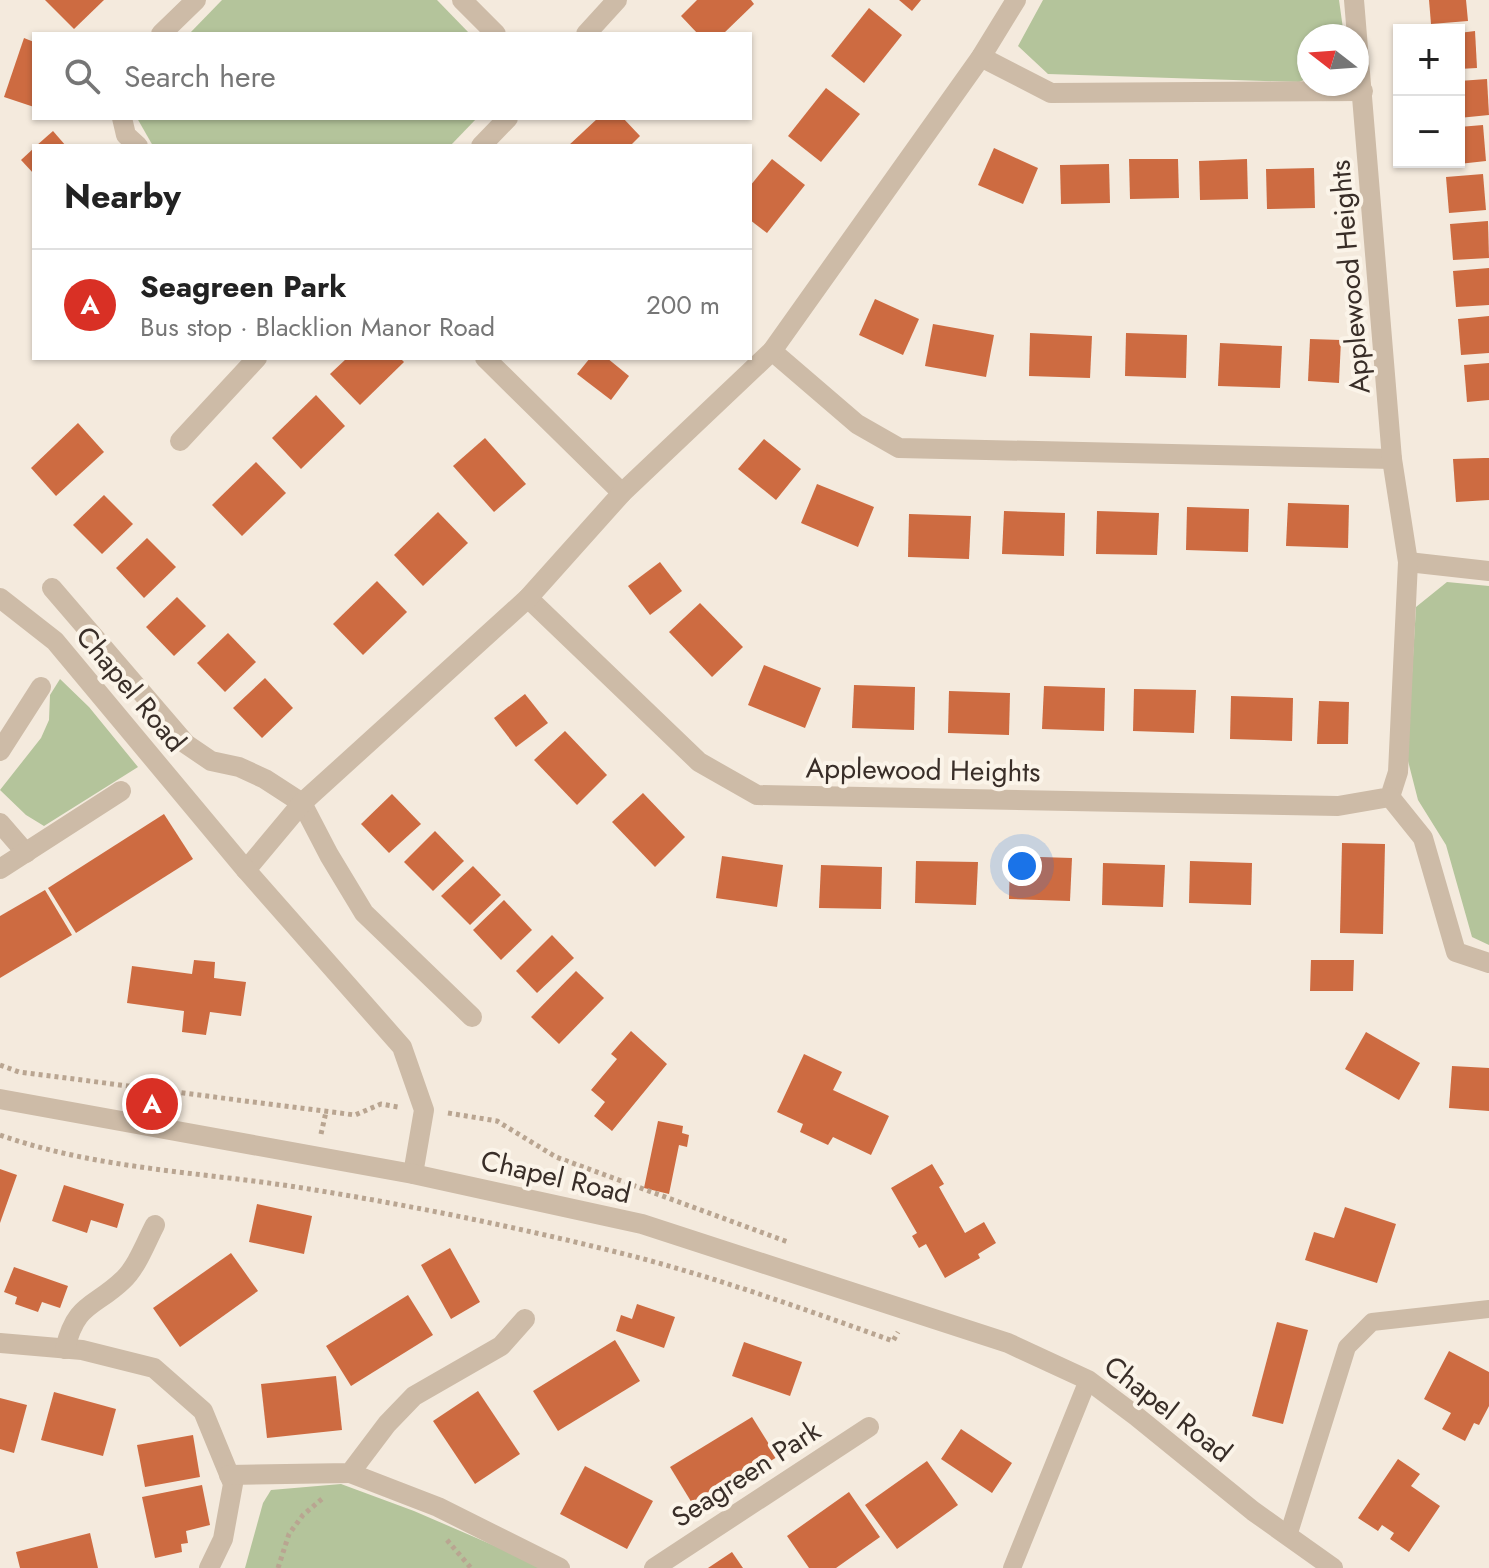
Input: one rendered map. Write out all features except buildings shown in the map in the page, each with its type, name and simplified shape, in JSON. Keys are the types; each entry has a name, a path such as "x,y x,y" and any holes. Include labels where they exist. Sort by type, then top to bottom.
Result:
{"street":[{"path":"163,32 196,0"},
{"path":"462,0 494,32"},
{"path":"588,32 617,0"},
{"path":"246,870 302,803 528,598 622,493 772,351 981,57 1016,0"},
{"name":"Applewood Heights","path":"1354,0 1356,24"},
{"path":"981,57 1051,93 1297,91"},
{"name":"Applewood Heights","path":"528,598 699,762 757,795 1338,806 1390,797 1398,772 1408,562 1392,459 1363,96"},
{"path":"122,120 126,135 136,144"},
{"path":"483,144 506,120"},
{"path":"772,351 857,424 899,448 1392,459"},
{"path":"180,441 255,360"},
{"path":"487,360 622,493"},
{"path":"1408,562 1489,571"},
{"path":"52,588 186,744 211,761 239,767 265,779 302,803 364,913 472,1017"},
{"name":"Chapel Road","path":"0,598 55,641 246,870 402,1047 424,1110 413,1174 642,1224 1008,1343 1088,1380 1333,1568"},
{"path":"0,751 41,687"},
{"path":"0,869 121,791"},
{"path":"1390,797 1423,838 1456,952 1489,963"},
{"path":"0,823 26,853"},
{"path":"0,1099 413,1174"},
{"path":"65,1349 70,1327 86,1306 125,1279 155,1225"},
{"path":"350,1473 387,1424 414,1396 501,1346 525,1319"},
{"path":"0,1343 82,1350 154,1368 203,1411 233,1484 223,1539 209,1568"},
{"name":"Seagreen Park","path":"654,1568 869,1427"},
{"path":"229,1475 350,1473 438,1507 560,1568"}],"lane":[{"path":"1288,1536 1347,1347 1372,1322 1489,1309"},
{"path":"1012,1568 1088,1380"}],"path":[{"path":"0,1065 19,1072 355,1115 381,1104 497,1121 556,1157 790,1243"},
{"path":"0,1135 83,1158 308,1189 487,1222 642,1259 770,1297 893,1341 911,1310"},
{"path":"278,1568 289,1534 303,1515 350,1473"}],"green space":[{"path":"222,0 437,0 468,32 191,32"},
{"path":"1043,0 1339,0 1342,24 1297,24 1297,82 1048,74 1018,46"},
{"path":"138,120 475,120 452,144 152,144"},
{"path":"1447,582 1489,586 1489,945 1472,937 1446,845 1418,800 1407,757 1416,607"},
{"path":"60,679 89,707 138,767 44,826 26,815 0,790 41,738 49,720 50,695"},
{"path":"341,1484 414,1511 546,1568 245,1568 263,1503 271,1490"}],"place":[{"name":"Seagreen Park","path":"152,1104"}]}
